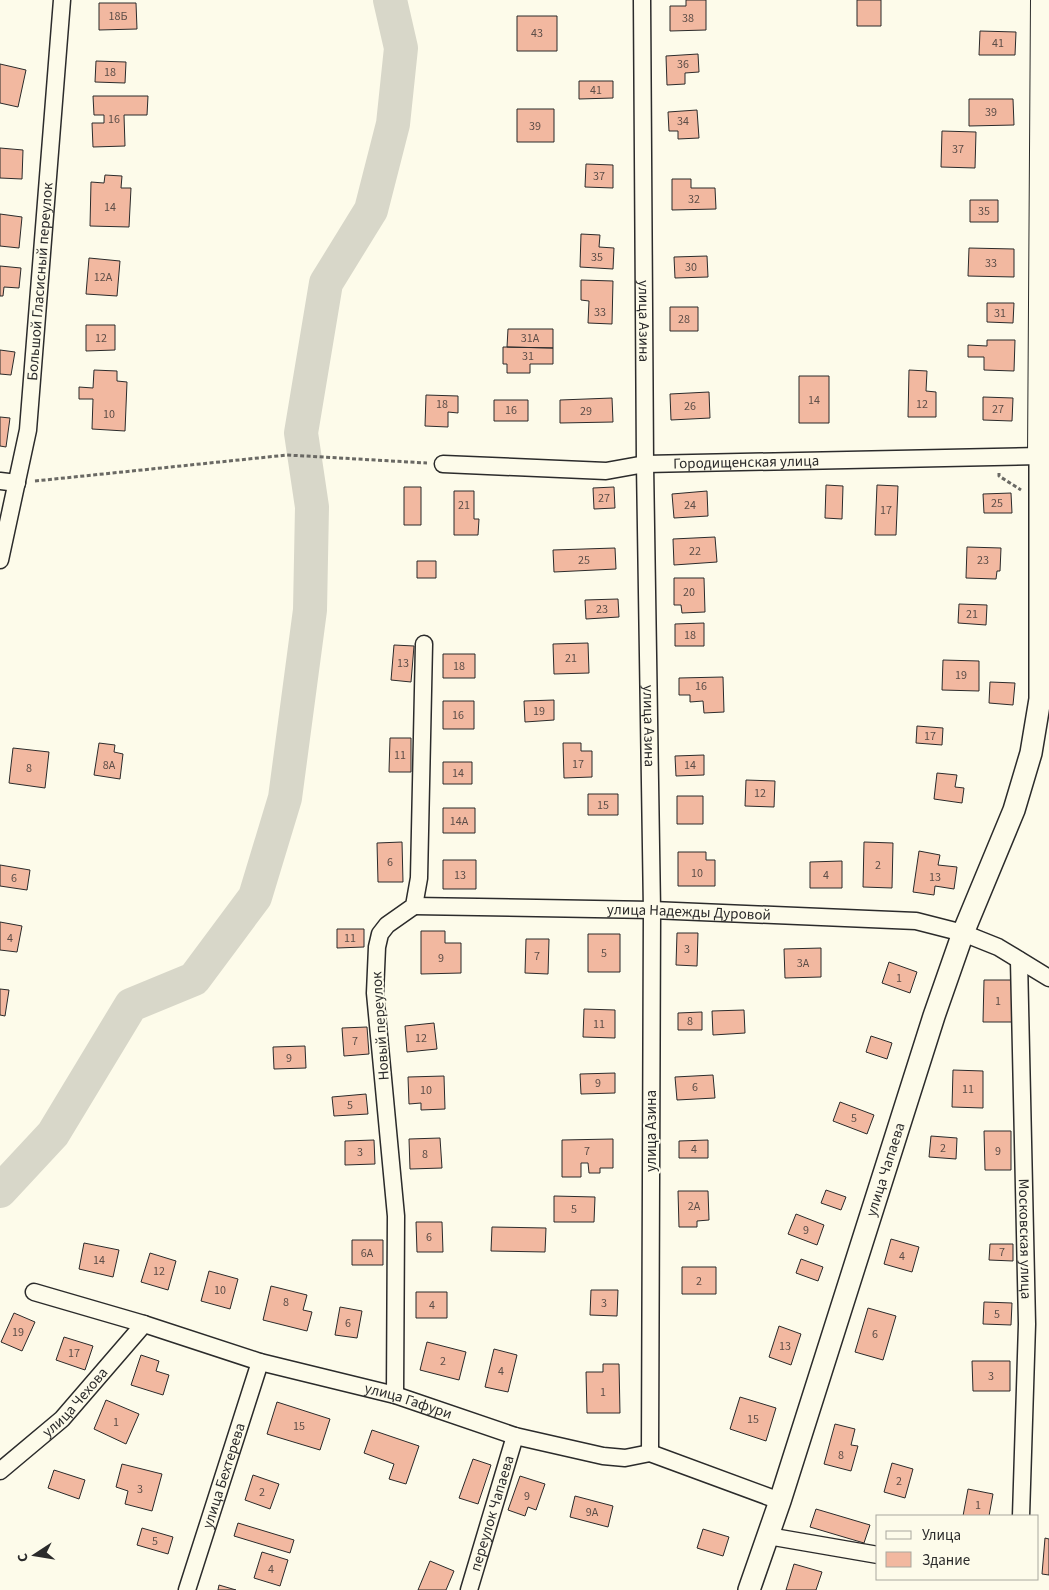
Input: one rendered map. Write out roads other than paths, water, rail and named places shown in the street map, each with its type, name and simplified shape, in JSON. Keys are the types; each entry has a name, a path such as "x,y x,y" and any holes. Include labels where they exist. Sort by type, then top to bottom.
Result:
{"main road":[{"path":"1043,0 1045,456"}],"street":[{"name":"Большой Гласисный переулок","path":"0,560 28,430 62,0"},
{"name":"улица Азина","path":"642,0 645,464 652,910 650,1453"},
{"name":"Городищенская улица","path":"443,464 606,471 645,464 1045,456"},
{"name":"улица Чапаева","path":"750,1590 934,1016 963,933 1014,810 1032,753 1040,699 1045,456"},
{"path":"0,481 17,483"},
{"path":"414,906 419,878 424,644"},
{"name":"улица Надежды Дуровой","path":"414,906 652,910 916,921 963,933 998,947 1049,978"},
{"name":"Новый переулок","path":"395,1395 396,1216 375,993 377,947 380,934 387,925 414,906"},
{"name":"Московская улица","path":"1019,960 1027,1324 1021,1515"},
{"name":"улица Гафури","path":"34,1292 144,1324 260,1362 395,1395 515,1436 602,1456 625,1458 650,1453"},
{"name":"улица Чехова","path":"0,1471 62,1419 144,1324"},
{"name":"улица Бехтерева","path":"187,1590 260,1362"},
{"name":"переулок Чапаева","path":"470,1590 515,1436"},
{"path":"650,1453 780,1501"},
{"path":"768,1536 876,1555"}],"waterway":[{"path":"0,1191 53,1134 131,1005 194,979 255,897 285,798 310,610 312,507 301,433 326,283 371,210 393,124 401,48 390,0"}]}
